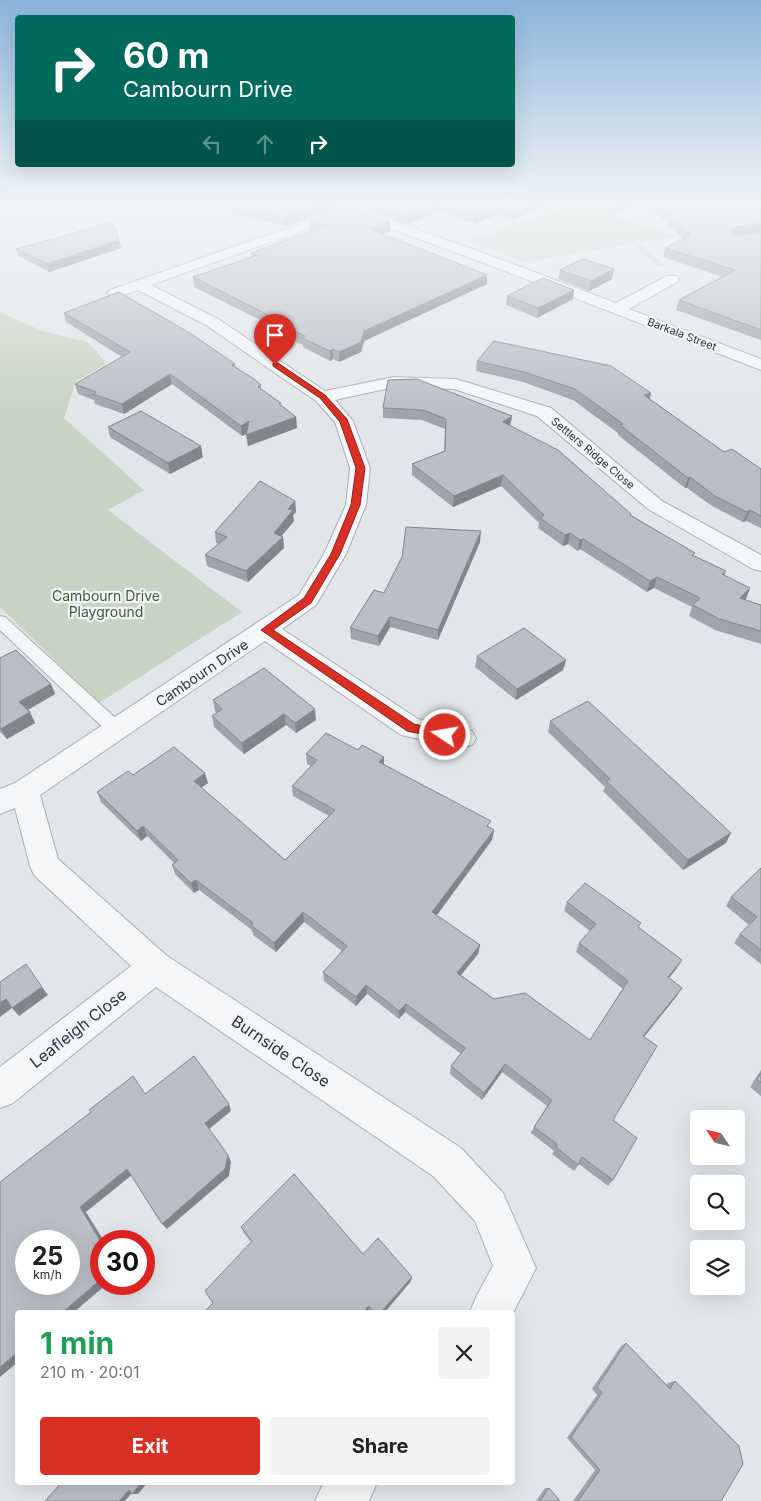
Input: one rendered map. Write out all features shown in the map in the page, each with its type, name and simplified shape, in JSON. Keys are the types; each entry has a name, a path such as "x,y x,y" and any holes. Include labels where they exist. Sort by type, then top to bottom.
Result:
{"street":[{"path":"115,293 170,274"},
{"name":"Barkala Street","path":"523,274 761,365"},
{"path":"617,309 672,279"},
{"name":"Cambourn Drive","path":"13,796 117,730 308,600 335,554 356,505 360,468 344,421 322,397 212,322 139,285"},
{"name":"Settlers Ridge Close","path":"322,397 394,382 456,384 544,412 655,505 761,564"},
{"path":"266,630 411,728 462,738"},
{"name":"Burnside Close","path":"13,796 45,866 155,967 448,1162 489,1207 515,1268 493,1310"},
{"name":"Leafleigh Close","path":"0,1090 155,967"},
{"path":"339,1501 352,1485"}],"lane":[{"path":"0,621 117,730"}],"green space":[{"name":"Cambourn Drive Playground","path":"0,312 42,331 88,342 107,364 76,381 64,418 144,490 108,510 242,612 99,703 0,607"}],"building":[{"path":"202,274 487,275 364,331 361,342 339,352 333,349 330,351 302,338 305,336 280,324 284,323 193,277"},
{"path":"571,274 604,274 591,281"},
{"path":"727,274 761,274 761,330 679,300"},
{"path":"543,278 574,290 538,308 507,296"},
{"path":"119,292 193,335 235,364 232,365 254,379 261,385 258,387 281,403 279,404 296,417 246,435 249,421 241,426 170,374 122,404 93,394 96,392 75,384 130,352 64,313"},
{"path":"494,341 611,366 651,393 644,395 724,452 732,449 761,469 761,516 750,510 747,512 715,496 690,477 688,478 620,425 623,424 575,389 524,372 477,361"},
{"path":"417,379 512,416 503,422 558,450 630,515 695,553 692,555 726,571 722,574 750,588 740,598 761,605 761,631 719,619 693,605 700,598 657,577 650,581 583,539 580,540 570,533 565,535 540,518 544,515 503,475 454,496 412,464 445,451 446,419 423,410 383,408 388,380"},
{"path":"141,411 201,446 168,463 108,427"},
{"path":"260,481 295,501 288,509 293,510 274,533 283,537 246,571 205,555 227,537 215,532"},
{"path":"406,527 481,531 438,630 390,617 378,636 350,628 374,590 384,593 402,557"},
{"path":"524,628 566,660 517,689 477,656"},
{"path":"16,650 51,684 19,702 30,712 1,729 0,658"},
{"path":"264,668 315,709 295,723 284,714 242,743 212,716 222,709 213,700"},
{"path":"588,701 731,833 688,860 606,781 610,779 550,721"},
{"path":"326,733 358,750 362,745 384,757 379,762 491,821 487,826 494,830 432,912 480,945 457,973 494,999 525,993 590,1040 628,981 579,943 596,924 567,902 585,883 641,923 638,927 682,960 668,977 682,988 643,1036 657,1046 613,1120 637,1138 613,1180 582,1157 578,1165 556,1147 557,1144 534,1127 552,1100 505,1064 484,1093 451,1066 465,1048 406,1004 399,1011 366,985 356,997 323,972 347,946 303,912 274,943 251,925 253,923 196,880 191,883 172,865 178,860 143,826 137,831 97,792 128,771 133,775 174,747 205,773 194,781 285,860 335,810 292,786 317,760 306,754"},
{"path":"761,868 761,950 740,934 757,917 731,897"},
{"path":"26,964 42,987 12,1008 6,999 0,1003 0,982"},
{"path":"194,1056 229,1104 205,1123 228,1155 225,1169 162,1224 127,1169 80,1207 94,1230 90,1230 90,1289 65,1310 15,1310 15,1354 0,1367 0,1182 91,1112 89,1110 133,1076 145,1094"},
{"path":"761,1073 761,1083 757,1079"},
{"path":"294,1174 363,1254 378,1238 412,1277 383,1310 372,1310 369,1306 365,1310 206,1310 213,1303 205,1291 252,1241 241,1227"},
{"path":"626,1343 670,1389 675,1381 739,1446 743,1464 721,1501 578,1501 600,1470 571,1437 602,1393 597,1387"},
{"path":"59,1485 140,1485 132,1494 129,1490 119,1501 45,1501"},
{"path":"549,1488 560,1501 540,1501"}],"route":[{"path":"275,365 322,397 344,421 360,468 356,505 335,554 308,600 266,630 411,728 445,735"}]}
